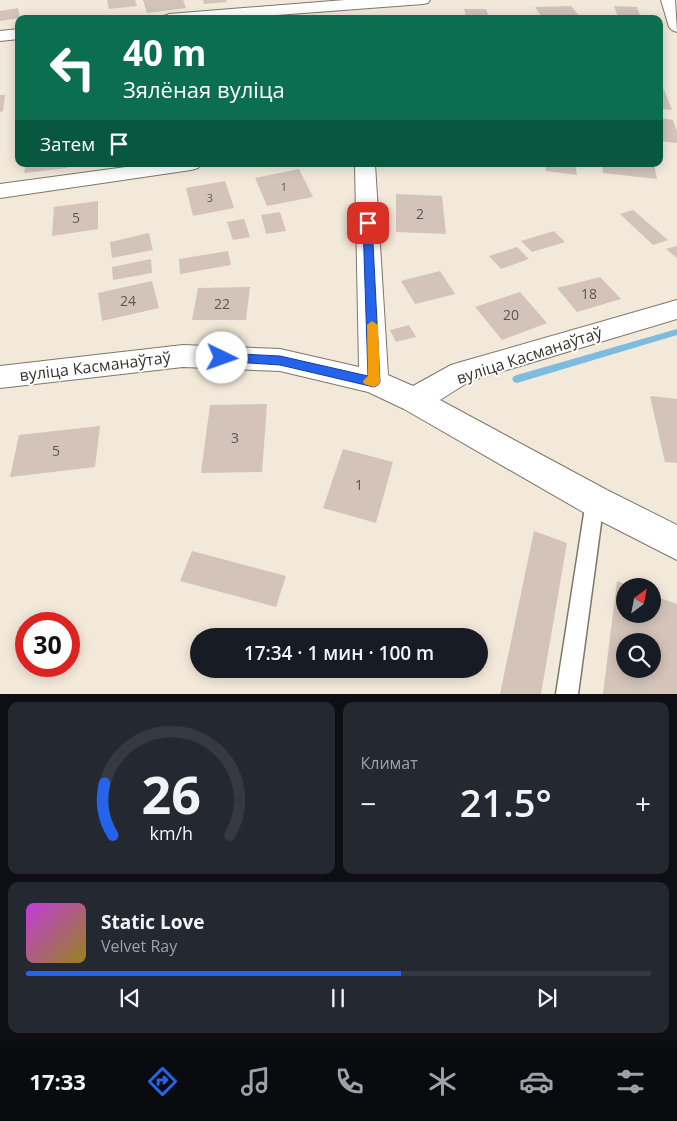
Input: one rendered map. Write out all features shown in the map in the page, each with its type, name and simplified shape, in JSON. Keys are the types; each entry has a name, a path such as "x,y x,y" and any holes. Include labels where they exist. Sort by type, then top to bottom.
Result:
{"street":[{"path":"212,15 362,1 424,0"},
{"path":"668,0 677,27"},
{"path":"362,1 362,15"},
{"path":"0,36 15,34"},
{"path":"0,191 170,167"},
{"path":"365,167 374,382"},
{"name":"вуліца Касманаўтаў","path":"0,377 183,356 280,360 374,382 414,400 461,374 677,309"},
{"path":"414,400 596,501 677,543"}],"lane":[{"path":"567,694 596,501"}],"building":[{"path":"107,0 135,0 137,6 109,9"},
{"path":"143,0 183,0 186,8 147,13"},
{"path":"203,0 226,0 227,2 204,4"},
{"path":"571,6 578,15 540,15 535,7"},
{"path":"614,6 637,7 640,15 617,15"},
{"path":"18,8 19,15 15,15 15,19 0,21 0,11"},
{"path":"464,9 486,9 488,15 466,15"},
{"path":"663,89 664,89 672,110 663,109"},
{"path":"0,95 5,95 3,111 0,112"},
{"path":"663,119 673,120 677,131 677,143 663,141"},
{"path":"25,167 67,167 67,168 24,173"},
{"path":"545,167 576,167 577,175 546,171"},
{"path":"602,167 655,167 657,179 603,173"},
{"path":"299,169 313,197 267,206 255,178"},
{"path":"225,181 234,208 193,216 186,188"},
{"path":"396,194 442,196 446,234 396,232"},
{"path":"98,201 98,229 52,236 54,207"},
{"path":"633,210 668,240 653,245 620,214"},
{"path":"280,212 286,231 266,234 261,215"},
{"path":"244,219 250,237 233,240 227,222"},
{"path":"554,231 565,242 532,252 521,241"},
{"path":"149,233 153,250 112,258 110,242"},
{"path":"677,246 677,258 666,249"},
{"path":"517,247 529,259 501,269 489,256"},
{"path":"228,251 231,265 180,274 179,259"},
{"path":"151,259 152,273 113,280 112,267"},
{"path":"440,271 455,294 415,304 401,281"},
{"path":"600,277 621,299 577,312 557,288"},
{"path":"152,281 159,308 102,321 98,293"},
{"path":"250,287 246,320 192,320 198,288"},
{"path":"520,292 547,323 502,340 475,307"},
{"path":"409,325 416,337 396,342 390,330"},
{"path":"650,396 677,399 677,463 665,462"},
{"path":"267,404 262,472 201,473 210,405"},
{"path":"100,426 95,467 10,477 19,435"},
{"path":"343,449 393,462 376,523 323,508"},
{"path":"534,531 567,543 541,694 500,694"},
{"path":"192,551 286,576 276,607 180,581"},
{"path":"616,589 616,623 661,623 661,598 677,604 677,694 603,694"}],"waterway":[{"path":"517,379 677,332"}],"slow traffic":[{"path":"369,381 374,382 372,325"}],"route":[{"path":"222,358 280,360 374,382 368,223"}]}
